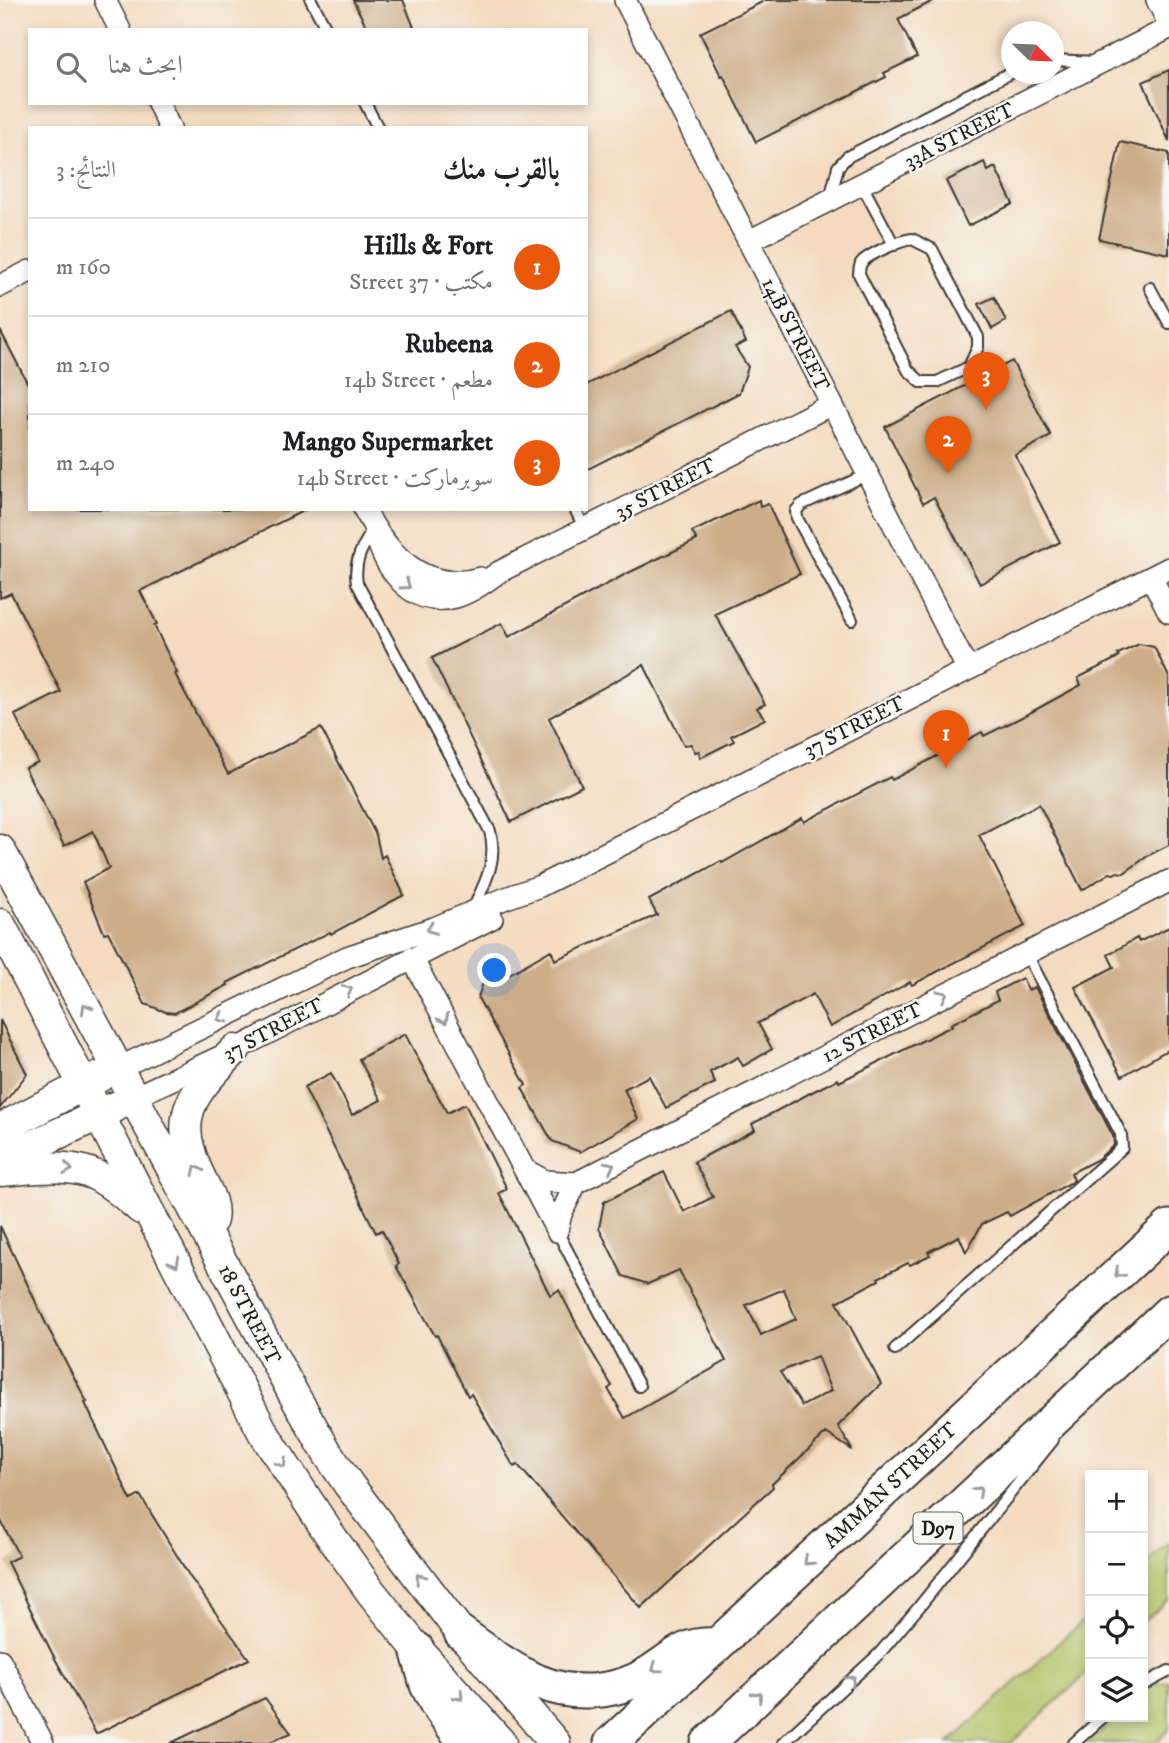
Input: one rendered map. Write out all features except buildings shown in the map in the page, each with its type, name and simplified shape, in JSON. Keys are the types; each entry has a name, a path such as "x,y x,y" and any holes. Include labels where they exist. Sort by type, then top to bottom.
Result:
{"main road":[{"name":"AMMAN STREET","path":"611,1743 1169,1227"},
{"name":"D97","path":"708,1743 1169,1312"},
{"path":"461,1633 540,1683 587,1691 621,1687 637,1680 687,1648 718,1646"},
{"path":"417,1650 424,1676 436,1703 466,1743"}],"street":[{"path":"105,0 119,28"},
{"name":"14B STREET","path":"625,0 967,668"},
{"path":"1157,0 1169,26"},
{"name":"33A STREET","path":"748,241 1169,26"},
{"path":"159,105 169,126"},
{"path":"0,286 28,272"},
{"name":"35 STREET","path":"369,519 392,551 405,563 432,578 467,582 499,572 832,404"},
{"path":"1160,572 1169,612"},
{"name":"37 STREET","path":"0,1129 82,1085 347,957 434,929 540,886 1160,572"},
{"name":"18 STREET","path":"0,850 328,1454 461,1633 555,1743"},
{"name":"12 STREET","path":"576,1183 1169,881"},
{"name":"37 STREET","path":"0,1161 234,1050 499,914 540,886"},
{"name":"18 STREET","path":"0,924 263,1432 328,1532 417,1650 501,1743"},
{"path":"412,958 557,1231"},
{"path":"207,1234 213,1207 189,1152 186,1124 193,1101 203,1085 234,1050"},
{"path":"0,1171 60,1167 78,1170 97,1176 111,1185 151,1217"},
{"path":"525,1170 545,1181 576,1183 561,1214 557,1231"},
{"path":"0,1660 43,1743"}],"lane":[{"path":"312,0 326,28"},
{"path":"1064,60 1101,62"},
{"path":"830,201 838,167 847,157 1001,78"},
{"path":"366,105 377,126"},
{"path":"862,185 894,245"},
{"path":"912,239 932,250 978,337 975,357 969,367 937,382 921,382 911,375 860,281 859,268 862,262 894,245 902,240 912,239"},
{"path":"1150,288 1169,323"},
{"path":"852,620 796,512 801,505 868,474"},
{"path":"576,511 585,529"},
{"path":"369,519 358,556 355,575 357,583 494,843 491,867 472,912"},
{"path":"895,1349 1122,1148 1121,1134 1026,953"},
{"path":"557,1231 639,1386"},
{"path":"783,1743 879,1654 970,1545 1111,1367"},
{"path":"1148,1682 1169,1671"},
{"path":"1074,1743 1097,1722"}],"green space":[{"path":"1169,1542 1169,1599 1148,1618 1148,1596 1148,1561"},
{"path":"1085,1619 1085,1675 1011,1743 949,1743"},
{"path":"1169,1681 1169,1730 1154,1743 1088,1743 1112,1722 1148,1722 1148,1689"}],"place":[{"name":"Mango Supermarket","path":"986,410"},
{"name":"Rubeena","path":"948,474"},
{"name":"Hills & Fort","path":"946,768"}]}
